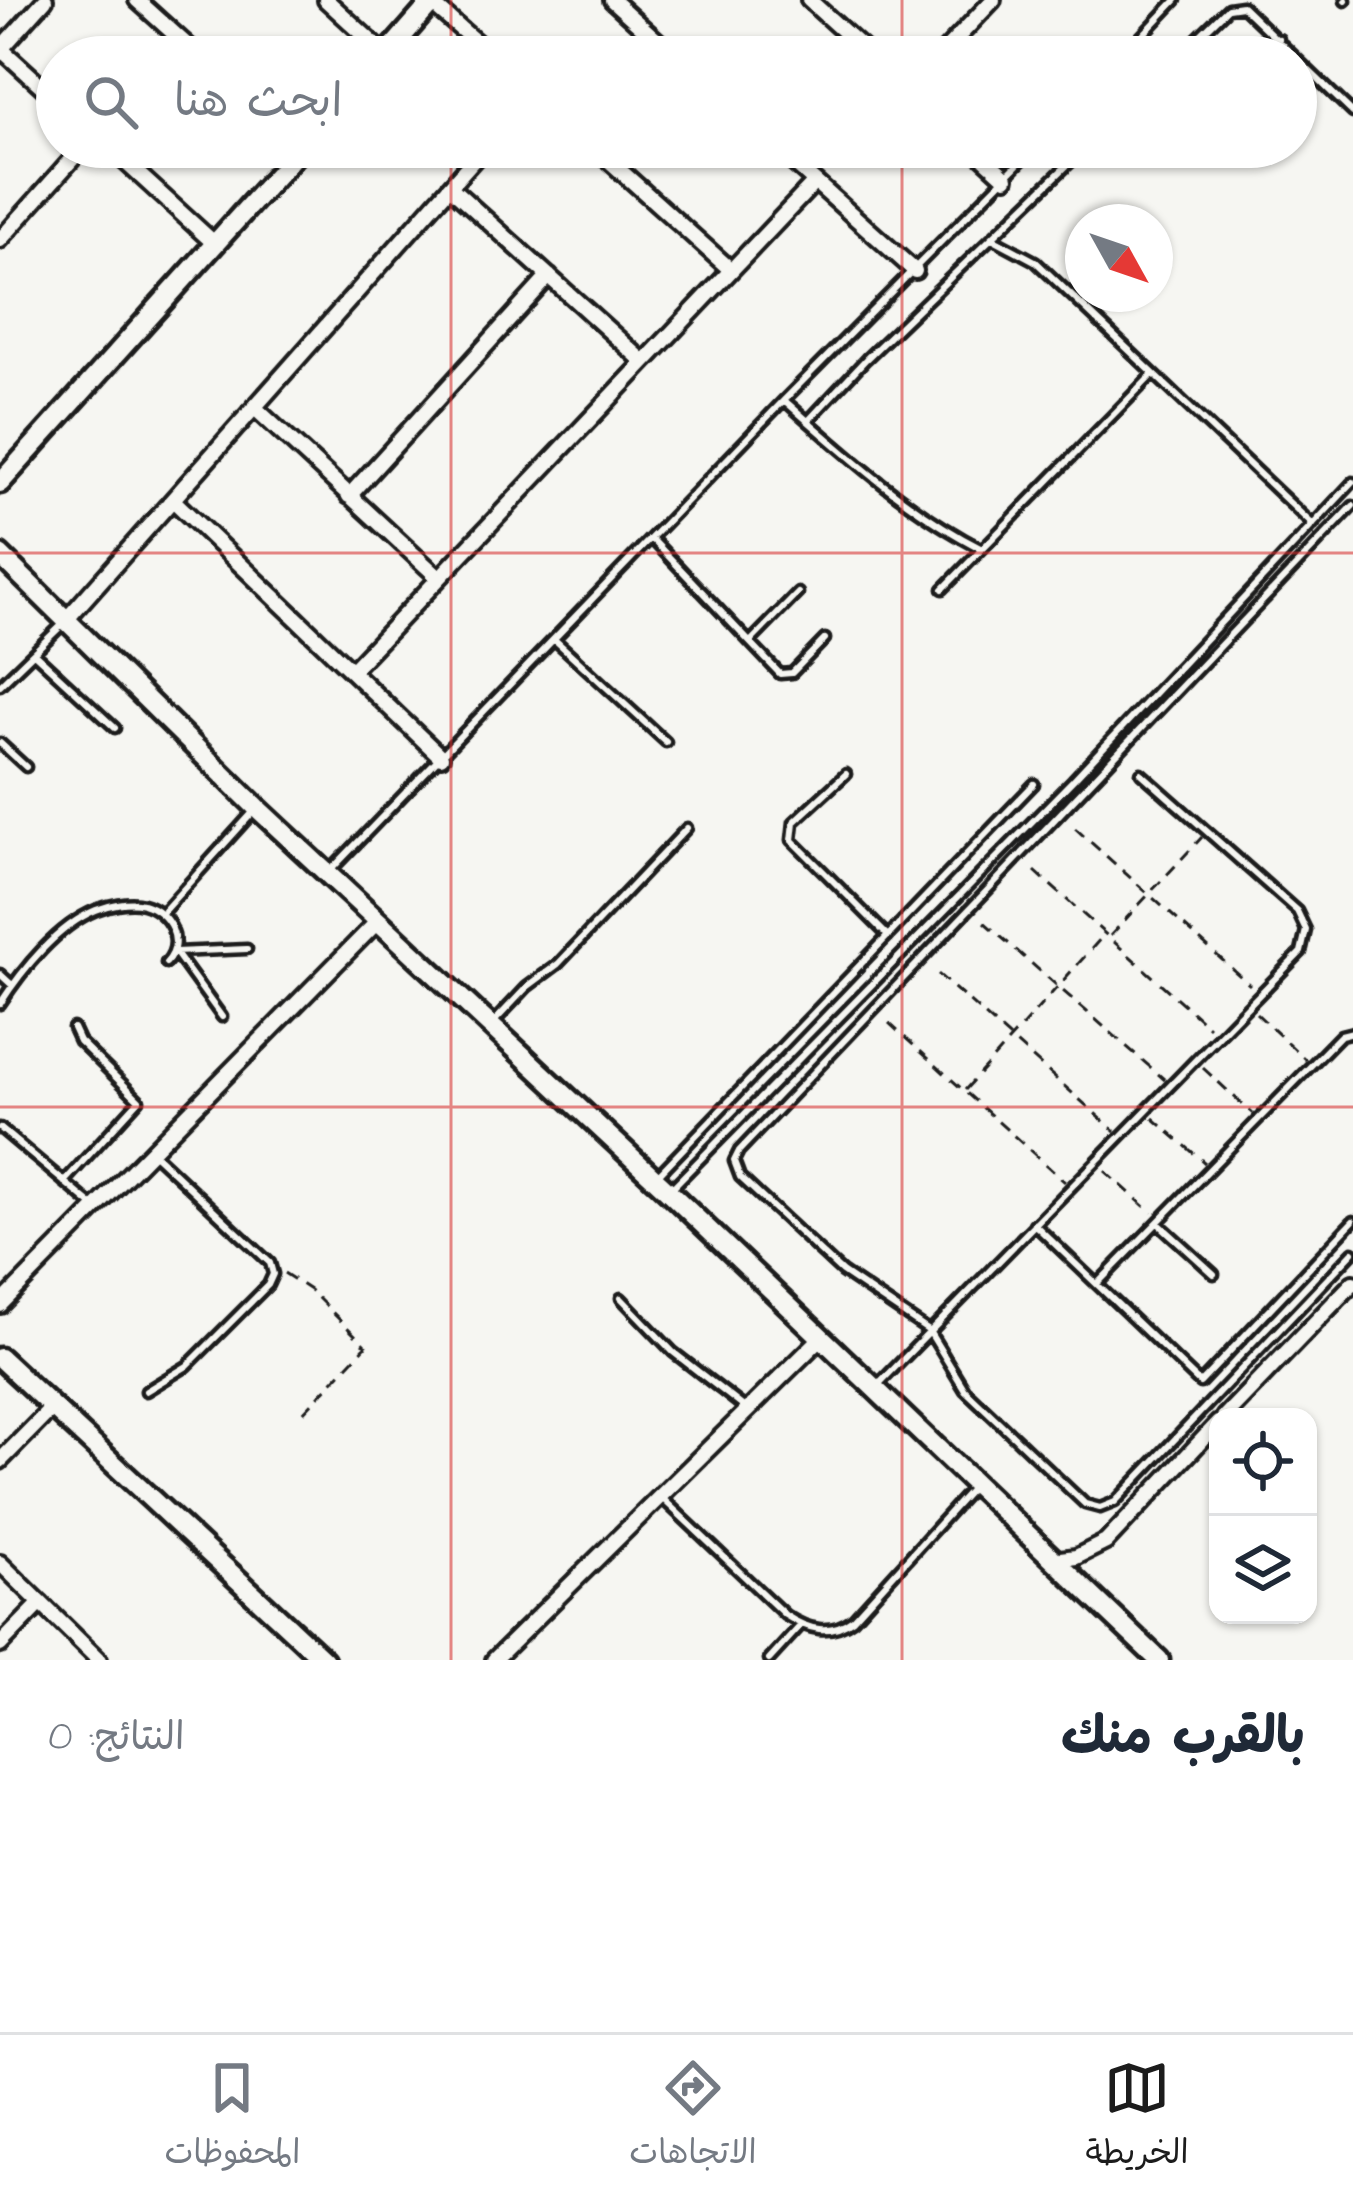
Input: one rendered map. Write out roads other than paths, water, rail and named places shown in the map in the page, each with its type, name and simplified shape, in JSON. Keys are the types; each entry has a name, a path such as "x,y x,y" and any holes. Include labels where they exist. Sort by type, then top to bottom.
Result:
{"street":[{"path":"36,82 0,50 45,0"},
{"path":"137,0 177,36"},
{"path":"326,0 364,36"},
{"path":"611,0 652,36"},
{"path":"809,0 849,36"},
{"path":"959,36 992,0"},
{"path":"403,36 433,2 470,36"},
{"path":"0,240 64,168"},
{"path":"132,168 215,244"},
{"path":"0,483 282,168"},
{"path":"66,620 467,168"},
{"path":"617,168 731,270"},
{"path":"799,168 915,271"},
{"path":"995,168 1006,178"},
{"path":"353,669 815,182"},
{"path":"450,187 644,362"},
{"path":"350,496 549,276"},
{"path":"255,408 439,578"},
{"path":"173,500 441,757"},
{"path":"0,556 257,808 662,1185 1151,1657"},
{"path":"0,1305 378,921"},
{"path":"1233,1408 1353,1282"},
{"path":"494,1660 821,1338"},
{"path":"0,1358 324,1660"},
{"path":"0,1461 53,1407"},
{"path":"1053,1560 1076,1558 1106,1542 1209,1433"},
{"path":"0,1563 99,1660"},
{"path":"0,1645 41,1603"}],"lane":[{"path":"1142,36 1176,0"},
{"path":"1199,36 1228,8 1238,5 1276,36"},
{"path":"1317,77 1353,113"},
{"path":"327,874 784,400 1015,168"},
{"path":"808,421 1064,168"},
{"path":"992,238 1035,261 1312,525"},
{"path":"943,589 1152,375"},
{"path":"784,400 942,525 982,549"},
{"path":"662,1185 1073,780 1353,482"},
{"path":"1353,506 736,1156 734,1167 842,1272 929,1331 970,1395 1084,1504 1106,1507 1115,1502 1353,1252"},
{"path":"652,539 777,672 786,675 824,639"},
{"path":"749,642 797,593"},
{"path":"0,685 66,620"},
{"path":"555,640 665,742"},
{"path":"34,653 116,728"},
{"path":"0,743 26,767"},
{"path":"874,1389 1301,952 1304,923 1292,907 1141,773"},
{"path":"846,774 794,822 792,840 888,936"},
{"path":"662,1185 888,936 1034,784"},
{"path":"161,914 257,808"},
{"path":"490,1026 527,987 558,964 687,828"},
{"path":"0,1004 42,951 92,911 139,903 161,914 176,939 175,952 166,963"},
{"path":"175,952 247,949"},
{"path":"175,952 222,1017"},
{"path":"0,974 12,985"},
{"path":"64,1182 139,1100 79,1040 73,1028"},
{"path":"1097,1284 1341,1035 1353,1032"},
{"path":"0,1128 95,1208"},
{"path":"146,1390 188,1366 273,1278 272,1266 151,1151"},
{"path":"1034,1224 1199,1383 1353,1221"},
{"path":"1158,1222 1214,1274"},
{"path":"621,1298 673,1352 748,1410"},
{"path":"660,1497 778,1610 801,1624 827,1630 848,1623 974,1484"},
{"path":"769,1660 801,1624"}]}
